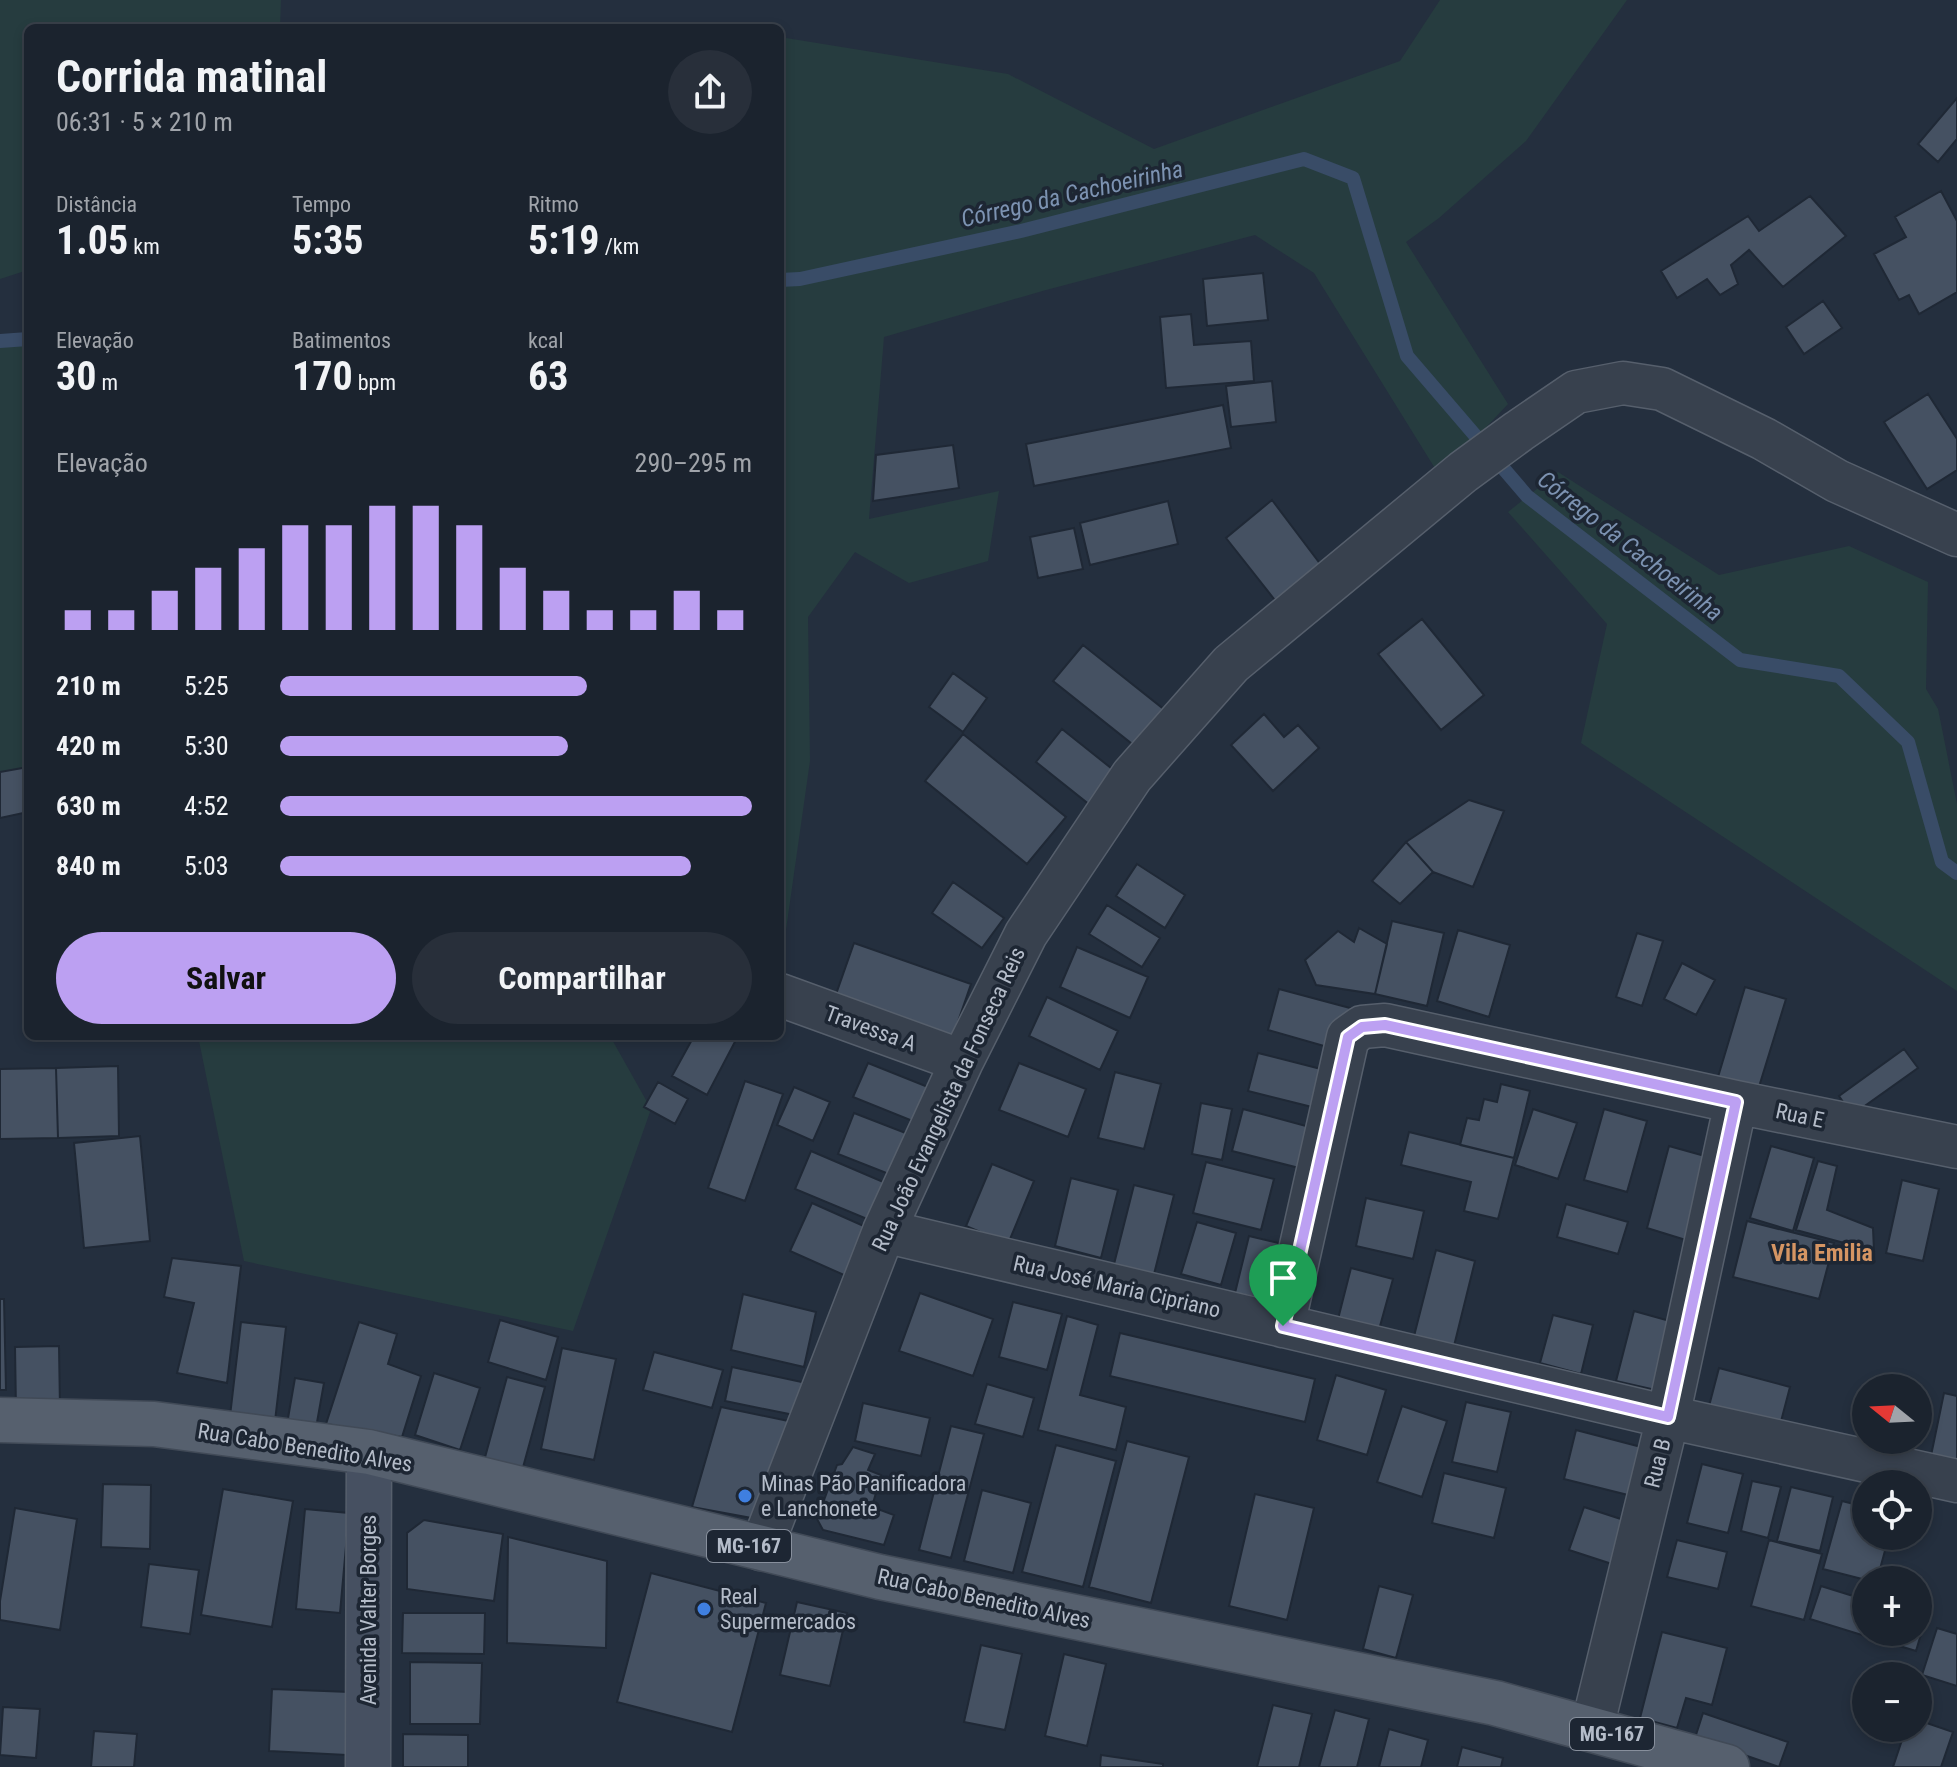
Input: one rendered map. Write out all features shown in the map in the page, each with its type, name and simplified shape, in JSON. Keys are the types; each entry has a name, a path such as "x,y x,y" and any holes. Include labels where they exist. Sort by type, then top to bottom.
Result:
{"main road":[{"name":"Rua Cabo Benedito Alves","path":"0,1420 154,1424 369,1452 880,1577 1495,1703 1727,1767"}],"street":[{"name":"Rua João Evangelista da Fonseca Reis","path":"761,1549 884,1231 962,1061 1026,934 1132,776 1231,664 1463,472 1519,431 1576,392 1623,383 1662,389 1764,439 1837,481 1957,535"},
{"name":"Travessa A","path":"784,996 962,1061"},
{"name":"Rua E","path":"1283,1326 1348,1037 1362,1027 1385,1025 1957,1147"},
{"name":"Rua B","path":"1592,1728 1668,1417 1736,1102"},
{"name":"Rua José Maria Cipriano","path":"884,1231 1668,1417 1957,1481"},
{"name":"Avenida Valter Borges","path":"368,1767 369,1452"}],"green space":[{"path":"0,0 281,0 280,24 24,24 24,271 0,279"},
{"path":"1440,0 1627,0 1526,141 1439,218 1406,242 1508,404 1477,437 1436,470 1314,273 1255,235 884,337 869,519 999,491 988,561 909,583 855,552 808,617 810,761 784,944 784,38 1008,74 1154,149 1400,61"},
{"path":"24,339 24,768 0,772 0,341"},
{"path":"1558,472 1719,575 1849,546 1928,582 1926,689 1938,709 1957,804 1957,991 1581,743 1607,624 1508,512"},
{"path":"199,1040 612,1040 651,1109 573,1331 244,1261"}],"building":[{"path":"1957,98 1957,139 1938,162 1918,144"},
{"path":"1941,191 1957,221 1957,292 1919,314 1909,295 1899,300 1874,254 1906,237 1895,217"},
{"path":"1810,196 1846,236 1783,287 1749,250 1731,265 1738,284 1720,295 1707,279 1677,298 1661,271 1748,216 1759,231"},
{"path":"1263,273 1268,320 1207,326 1203,279"},
{"path":"1823,301 1842,328 1804,354 1786,327"},
{"path":"1191,314 1194,345 1251,341 1254,381 1166,388 1160,317"},
{"path":"1272,381 1276,422 1231,427 1226,386"},
{"path":"1928,394 1957,439 1957,470 1927,489 1884,422"},
{"path":"1223,405 1231,448 1034,486 1026,444"},
{"path":"953,445 959,488 873,501 876,455"},
{"path":"1272,500 1321,565 1278,604 1226,538"},
{"path":"1168,501 1178,544 1090,565 1080,523"},
{"path":"1074,528 1083,569 1038,578 1030,537"},
{"path":"1422,619 1484,695 1441,730 1378,654"},
{"path":"1083,645 1166,711 1136,747 1053,681"},
{"path":"953,673 987,698 963,732 929,707"},
{"path":"1264,714 1284,737 1298,725 1319,748 1273,791 1231,745"},
{"path":"1062,729 1121,776 1095,809 1036,762"},
{"path":"963,734 1066,817 1027,864 925,781"},
{"path":"24,768 24,813 0,818 0,772"},
{"path":"1469,800 1504,811 1473,887 1433,872 1406,842"},
{"path":"1406,842 1433,872 1400,904 1372,881"},
{"path":"1137,864 1185,895 1165,928 1116,896"},
{"path":"953,882 1004,918 982,948 932,913"},
{"path":"1107,905 1160,938 1142,967 1089,934"},
{"path":"1392,921 1444,933 1427,1006 1375,994"},
{"path":"1359,928 1387,944 1375,994 1316,985 1305,960 1338,931 1354,942"},
{"path":"1458,930 1510,945 1489,1017 1437,1001"},
{"path":"1637,933 1663,941 1642,1006 1616,997"},
{"path":"854,943 971,984 951,1042 834,1000"},
{"path":"1077,947 1148,977 1130,1018 1060,987"},
{"path":"1682,963 1715,980 1696,1015 1664,999"},
{"path":"1745,987 1786,999 1758,1090 1718,1077"},
{"path":"1279,989 1350,1008 1338,1050 1268,1030"},
{"path":"1047,997 1118,1031 1100,1070 1029,1036"},
{"path":"692,1040 736,1040 707,1095 672,1076"},
{"path":"1904,1049 1918,1068 1852,1115 1839,1096"},
{"path":"1258,1053 1321,1069 1312,1107 1248,1091"},
{"path":"868,1063 938,1091 925,1126 853,1097"},
{"path":"1019,1063 1086,1089 1068,1137 999,1110"},
{"path":"118,1066 119,1136 58,1138 56,1068"},
{"path":"56,1068 58,1138 0,1139 0,1069"},
{"path":"1115,1072 1161,1084 1144,1149 1098,1138"},
{"path":"745,1081 783,1094 745,1201 708,1188"},
{"path":"658,1082 688,1099 675,1124 644,1107"},
{"path":"1501,1084 1530,1091 1514,1158 1460,1145 1467,1118 1479,1120 1484,1099 1497,1102"},
{"path":"794,1087 830,1102 813,1141 777,1125"},
{"path":"1201,1103 1232,1109 1222,1160 1192,1154"},
{"path":"1243,1109 1317,1129 1307,1170 1232,1151"},
{"path":"1533,1109 1577,1123 1558,1179 1515,1165"},
{"path":"1604,1109 1647,1121 1627,1192 1584,1180"},
{"path":"854,1113 916,1137 899,1178 838,1154"},
{"path":"1409,1132 1514,1158 1498,1219 1464,1211 1471,1182 1401,1165"},
{"path":"140,1136 150,1241 84,1248 74,1143"},
{"path":"1669,1146 1712,1158 1689,1241 1647,1228"},
{"path":"1771,1146 1814,1158 1793,1231 1750,1218"},
{"path":"811,1151 895,1187 879,1224 795,1189"},
{"path":"1818,1161 1837,1166 1827,1210 1873,1228 1874,1251 1796,1230"},
{"path":"1206,1162 1274,1179 1261,1230 1193,1213"},
{"path":"992,1164 1034,1181 1008,1244 966,1226"},
{"path":"1071,1178 1118,1190 1101,1258 1055,1246"},
{"path":"1902,1180 1939,1189 1923,1261 1886,1253"},
{"path":"1134,1185 1174,1195 1152,1282 1112,1272"},
{"path":"1366,1198 1424,1211 1413,1259 1356,1246"},
{"path":"812,1203 875,1231 853,1279 790,1251"},
{"path":"1566,1204 1628,1222 1618,1254 1557,1237"},
{"path":"1747,1221 1834,1243 1819,1299 1733,1277"},
{"path":"1197,1222 1236,1233 1221,1285 1181,1274"},
{"path":"1249,1236 1295,1247 1282,1303 1235,1293"},
{"path":"1436,1250 1475,1261 1453,1350 1413,1340"},
{"path":"172,1258 241,1266 227,1383 177,1373 194,1303 164,1297"},
{"path":"1351,1268 1393,1279 1377,1337 1336,1327"},
{"path":"920,1293 993,1319 973,1376 899,1351"},
{"path":"743,1294 816,1312 804,1367 731,1350"},
{"path":"0,1299 4,1299 6,1390 0,1390"},
{"path":"1013,1302 1062,1314 1047,1370 999,1357"},
{"path":"1634,1311 1677,1323 1660,1391 1616,1381"},
{"path":"1553,1315 1593,1325 1581,1374 1540,1363"},
{"path":"1067,1316 1098,1325 1080,1395 1126,1407 1116,1450 1038,1430"},
{"path":"500,1320 558,1337 546,1380 488,1362"},
{"path":"241,1322 286,1327 275,1421 230,1416"},
{"path":"359,1322 397,1334 388,1364 421,1376 402,1437 326,1424"},
{"path":"1120,1333 1315,1379 1305,1422 1110,1376"},
{"path":"59,1346 60,1409 16,1411 15,1347"},
{"path":"562,1348 616,1359 594,1460 541,1449"},
{"path":"654,1352 723,1370 712,1408 643,1390"},
{"path":"732,1367 811,1384 804,1417 725,1401"},
{"path":"1719,1368 1790,1387 1779,1429 1708,1410"},
{"path":"434,1373 480,1388 460,1450 415,1435"},
{"path":"1336,1375 1386,1390 1367,1455 1317,1440"},
{"path":"507,1377 545,1387 522,1471 484,1461"},
{"path":"295,1378 324,1383 316,1428 287,1424"},
{"path":"987,1384 1034,1398 1023,1437 975,1424"},
{"path":"1944,1393 1957,1396 1957,1475 1928,1470"},
{"path":"1466,1402 1511,1412 1497,1472 1452,1462"},
{"path":"863,1403 930,1418 921,1456 855,1441"},
{"path":"1402,1406 1447,1421 1422,1497 1377,1482"},
{"path":"721,1407 798,1423 757,1519 692,1507"},
{"path":"951,1426 984,1434 951,1558 919,1550"},
{"path":"1576,1430 1645,1448 1632,1496 1564,1479"},
{"path":"1127,1441 1189,1457 1151,1603 1089,1587"},
{"path":"1056,1445 1116,1461 1083,1587 1022,1572"},
{"path":"853,1447 875,1454 868,1470 881,1475 872,1507 894,1515 884,1545 823,1530 817,1519 837,1465 842,1464"},
{"path":"1702,1464 1743,1474 1728,1533 1687,1523"},
{"path":"1444,1473 1506,1488 1494,1538 1432,1523"},
{"path":"1752,1481 1781,1487 1768,1538 1741,1531"},
{"path":"103,1484 151,1485 150,1549 101,1547"},
{"path":"1791,1487 1833,1497 1820,1551 1777,1541"},
{"path":"223,1489 293,1501 272,1627 201,1615"},
{"path":"982,1490 1031,1503 1013,1573 964,1561"},
{"path":"1255,1494 1314,1508 1287,1620 1229,1606"},
{"path":"1842,1501 1852,1504 1852,1550 1885,1550 1881,1566 1852,1566 1852,1576 1823,1569"},
{"path":"1584,1507 1630,1522 1615,1565 1569,1550"},
{"path":"15,1508 77,1519 60,1630 0,1620 0,1601"},
{"path":"305,1509 349,1513 340,1613 296,1609"},
{"path":"424,1520 503,1534 494,1601 407,1589 407,1533"},
{"path":"508,1537 607,1561 606,1648 507,1643"},
{"path":"1677,1540 1727,1552 1718,1589 1667,1577"},
{"path":"1769,1540 1822,1554 1804,1620 1751,1606"},
{"path":"149,1564 199,1570 190,1634 141,1627"},
{"path":"651,1573 766,1603 732,1732 617,1702"},
{"path":"1379,1586 1413,1595 1396,1658 1363,1649"},
{"path":"1821,1586 1852,1596 1852,1632 1810,1619"},
{"path":"797,1602 847,1613 830,1686 780,1675"},
{"path":"403,1613 485,1613 484,1654 402,1653"},
{"path":"1937,1628 1957,1634 1957,1686 1932,1678 1932,1662 1926,1662"},
{"path":"1662,1632 1727,1648 1712,1705 1686,1698 1677,1728 1640,1718"},
{"path":"981,1645 1022,1654 1005,1730 964,1722"},
{"path":"1899,1646 1917,1646 1916,1651"},
{"path":"1064,1654 1106,1664 1087,1746 1045,1736"},
{"path":"410,1662 482,1663 480,1724 410,1724"},
{"path":"272,1689 350,1692 347,1755 269,1751"},
{"path":"1273,1705 1312,1714 1299,1767 1257,1767"},
{"path":"3,1707 40,1709 36,1758 0,1755"},
{"path":"1335,1710 1369,1719 1357,1767 1319,1767"},
{"path":"1703,1713 1788,1742 1779,1767 1695,1738"},
{"path":"1932,1725 1953,1732 1941,1767 1893,1767 1901,1742 1932,1742"},
{"path":"1389,1729 1428,1740 1421,1767 1379,1767"},
{"path":"94,1731 137,1734 134,1767 91,1767"},
{"path":"403,1734 468,1735 468,1767 403,1767"},
{"path":"1462,1747 1503,1758 1501,1767 1457,1767"},
{"path":"1101,1755 1163,1764 1163,1767 1100,1767"}],"waterway":[{"name":"Córrego da Cachoeirinha","path":"784,280 800,279 1021,231 1304,159 1353,178 1407,356 1527,496 1740,660 1839,676 1908,742 1942,862 1957,873"},
{"name":"Córrego da Cachoeirinha","path":"0,341 24,339"}],"place":[{"name":"Minas Pão Panificadora e Lanchonete","path":"745,1496"},
{"name":"Real Supermercados","path":"704,1609"}],"district":[{"name":"Vila Emilia","path":"1822,1253"}],"route":[{"path":"1385,1025 1736,1102 1668,1417 1283,1326 1348,1037 1362,1027 1385,1025"}]}
